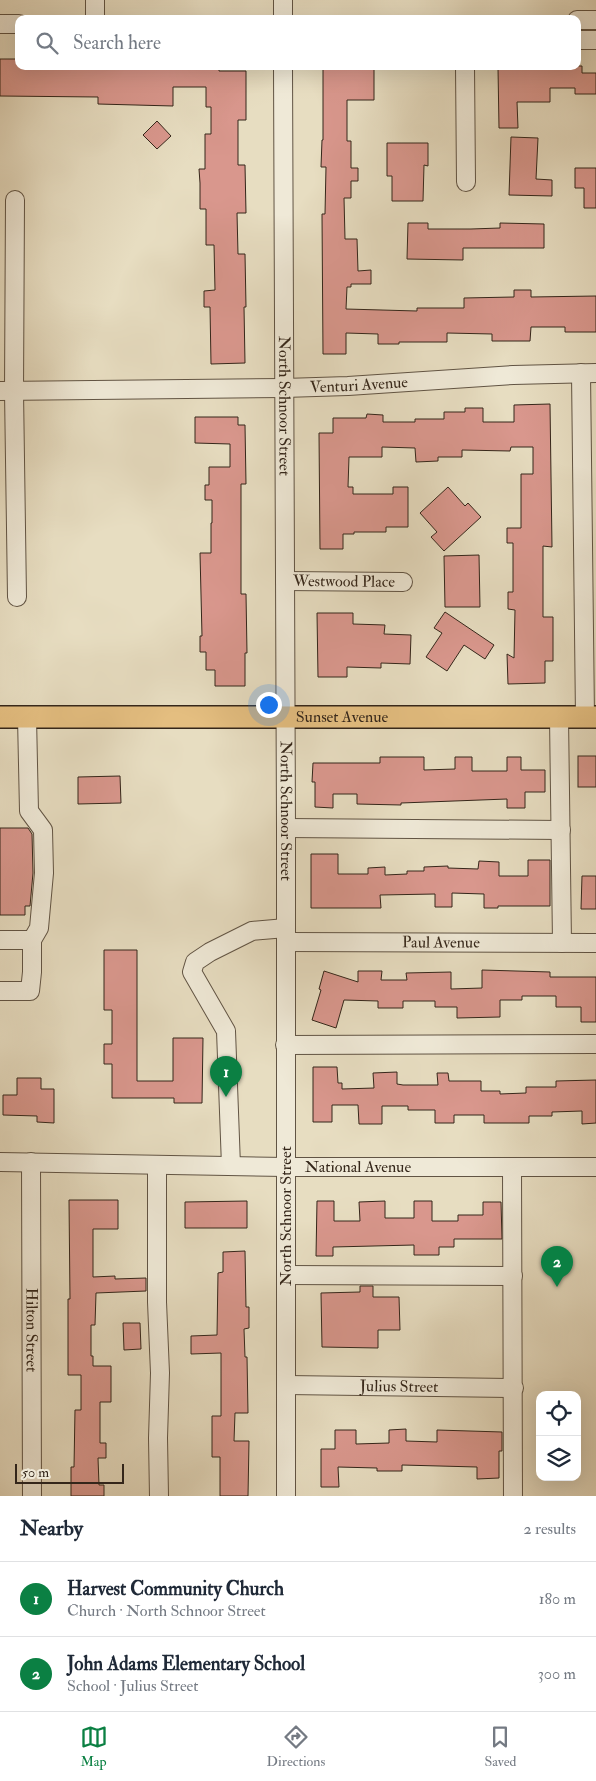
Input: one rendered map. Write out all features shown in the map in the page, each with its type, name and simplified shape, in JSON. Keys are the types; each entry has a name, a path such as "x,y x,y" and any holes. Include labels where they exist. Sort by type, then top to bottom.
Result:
{"main road":[{"name":"Sunset Avenue","path":"0,717 590,717"}],"street":[{"path":"95,0 95,15"},
{"path":"283,0 283,15"},
{"path":"581,20 596,20"},
{"path":"0,24 15,24"},
{"path":"581,40 596,40"},
{"name":"North Schnoor Street","path":"283,70 286,718 286,1496"},
{"path":"465,70 466,182"},
{"path":"16,200 7,391 17,597"},
{"path":"588,373 590,717"},
{"name":"Venturi Avenue","path":"7,391 284,388 348,386 513,375 588,373"},
{"name":"Westwood Place","path":"285,581 403,582"},
{"path":"0,991 30,991 32,940 39,928 44,873 43,830 30,811 27,717"},
{"path":"559,717 562,943"},
{"path":"286,828 561,830"},
{"name":"Paul Avenue","path":"231,1166 226,1031 192,972 195,962 210,952 252,931 286,935 596,943"},
{"path":"0,940 32,940"},
{"path":"285,1044 596,1044"},
{"name":"National Avenue","path":"0,1162 285,1167 596,1167"},
{"name":"Hilton Street","path":"31,1162 32,1496"},
{"path":"157,1165 157,1302 160,1373 159,1496"},
{"path":"512,1167 513,1496"},
{"path":"286,1275 513,1276"},
{"name":"Julius Street","path":"287,1385 514,1388"}],"building":[{"path":"0,59 15,59 15,70 246,71 246,120 238,120 238,165 245,165 246,213 237,213 238,254 245,254 245,363 211,364 210,307 204,307 204,291 215,290 214,245 206,245 206,209 200,209 199,169 205,169 205,134 211,134 211,107 206,107 206,87 173,87 173,106 98,104 98,97 0,96"},
{"path":"582,66 582,73 596,73 596,94 575,94 575,88 550,88 550,102 517,102 518,128 499,128 498,70 581,70"},
{"path":"323,70 374,70 374,100 347,100 347,141 351,141 351,168 358,168 358,181 351,181 351,198 344,198 345,239 357,239 358,271 371,270 371,284 351,284 351,287 347,287 346,309 417,311 417,308 464,308 464,298 514,297 514,290 531,290 531,297 596,296 596,332 565,332 565,327 531,327 530,341 492,341 492,334 447,333 447,342 399,342 399,344 378,344 378,334 346,333 346,354 323,354 322,214 325,214 326,167 321,167"},
{"path":"157,121 171,136 157,149 143,135"},
{"path":"511,137 538,138 536,179 552,180 552,196 509,195"},
{"path":"387,143 428,143 428,166 424,165 423,201 392,201 392,176 387,176"},
{"path":"575,168 596,168 596,208 584,208 584,188 575,188"},
{"path":"408,223 428,223 428,229 500,228 500,223 544,224 544,248 463,248 463,260 407,259"},
{"path":"550,404 552,547 543,546 543,617 553,617 553,661 545,661 545,683 508,684 507,654 514,658 515,610 508,609 508,592 513,592 513,543 507,543 507,528 521,528 521,474 533,474 533,447 511,447 510,451 462,450 462,457 438,457 438,461 416,462 415,448 382,447 382,457 349,457 348,487 353,487 353,494 393,494 393,487 408,487 408,527 386,527 386,532 343,534 343,549 320,549 319,433 333,433 333,418 366,418 367,414 383,415 383,422 415,422 415,419 444,419 444,412 465,412 465,408 483,408 483,422 514,422 514,405"},
{"path":"195,417 238,417 238,425 245,425 246,484 241,484 241,594 246,594 247,653 245,653 245,686 215,686 215,670 206,670 206,652 200,652 200,636 202,636 200,553 211,553 212,523 212,500 205,500 205,485 209,485 209,467 230,467 230,444 195,443"},
{"path":"448,487 465,506 468,503 481,517 444,551 431,537 437,532 420,513"},
{"path":"479,555 480,607 445,607 444,556"},
{"path":"445,612 494,645 485,659 464,645 447,671 426,657 442,633 434,628"},
{"path":"317,613 353,613 353,624 385,625 384,634 411,635 410,664 381,663 381,668 347,667 347,677 318,677"},
{"path":"578,756 596,756 596,787 578,787"},
{"path":"380,757 424,757 424,770 455,769 455,757 472,757 472,771 507,771 507,757 521,757 521,770 545,770 545,792 525,792 525,808 507,808 507,799 401,803 401,805 357,804 357,794 333,794 333,808 315,807 315,782 312,782 313,763 380,763"},
{"path":"120,776 121,803 78,804 78,777"},
{"path":"0,828 28,828 32,834 33,873 30,906 25,906 25,915 0,915"},
{"path":"311,854 338,854 338,874 368,874 368,868 385,867 385,875 407,874 407,871 424,871 424,867 448,866 448,868 478,869 479,861 499,862 499,876 528,876 528,860 550,860 550,906 498,906 498,908 484,908 484,894 452,893 452,907 435,907 435,894 380,895 381,908 311,908"},
{"path":"582,876 596,876 596,909 581,909"},
{"path":"104,950 137,950 137,1081 173,1081 173,1038 203,1038 202,1103 174,1103 174,1098 112,1098 112,1064 104,1064 104,1044 112,1044 112,1010 104,1010"},
{"path":"482,970 550,972 550,977 596,977 596,1022 581,1022 581,1007 556,1007 556,996 522,996 522,1000 500,1000 500,1017 457,1018 457,1007 435,1007 435,1001 403,1001 403,1008 378,1008 378,1001 344,1000 336,1028 312,1020 321,990 319,989 324,971 358,982 358,971 382,971 381,980 407,980 406,973 451,972 451,989 482,988"},
{"path":"313,1067 337,1067 338,1083 342,1083 342,1089 374,1088 373,1073 397,1072 397,1084 438,1085 437,1073 448,1073 449,1081 481,1081 481,1091 500,1091 500,1094 526,1093 526,1087 556,1087 556,1081 596,1080 596,1123 582,1124 582,1111 552,1112 552,1116 529,1116 529,1123 484,1123 484,1115 454,1115 454,1123 435,1123 435,1110 408,1110 408,1106 382,1106 382,1124 359,1124 358,1105 332,1105 332,1122 313,1122"},
{"path":"17,1078 41,1078 41,1089 54,1089 54,1123 37,1122 37,1116 3,1115 3,1095 17,1095"},
{"path":"69,1200 118,1200 118,1229 93,1229 93,1277 115,1276 115,1279 146,1278 146,1291 96,1293 95,1325 91,1325 91,1356 93,1356 93,1366 111,1366 111,1402 100,1402 100,1443 106,1443 106,1458 98,1458 99,1485 104,1485 104,1496 71,1496 71,1467 74,1467 75,1410 81,1410 81,1375 68,1375 68,1299 70,1299"},
{"path":"247,1201 247,1228 185,1228 185,1202"},
{"path":"317,1201 334,1201 334,1221 360,1221 359,1202 385,1201 385,1218 414,1218 414,1201 432,1201 432,1221 458,1221 458,1215 483,1215 483,1202 501,1202 502,1239 454,1239 454,1247 439,1247 439,1255 414,1255 414,1245 333,1247 333,1256 316,1256"},
{"path":"245,1251 246,1307 249,1307 249,1328 244,1329 245,1357 247,1357 248,1413 235,1413 234,1441 249,1441 248,1496 220,1496 220,1457 212,1457 212,1416 221,1416 221,1353 191,1354 191,1336 217,1335 218,1273 223,1272 223,1252"},
{"path":"360,1286 373,1286 373,1297 399,1297 400,1330 378,1330 378,1348 322,1347 321,1293 360,1292"},
{"path":"123,1323 140,1323 141,1349 124,1350"},
{"path":"406,1429 406,1441 437,1442 437,1430 502,1432 502,1451 499,1451 499,1478 477,1479 477,1467 402,1465 402,1471 377,1471 377,1468 338,1467 339,1487 321,1487 321,1449 335,1449 335,1430 356,1430 356,1444 389,1443 389,1430"}],"place":[{"name":"Harvest Community Church","path":"226,1097"},
{"name":"John Adams Elementary School","path":"557,1287"}]}
